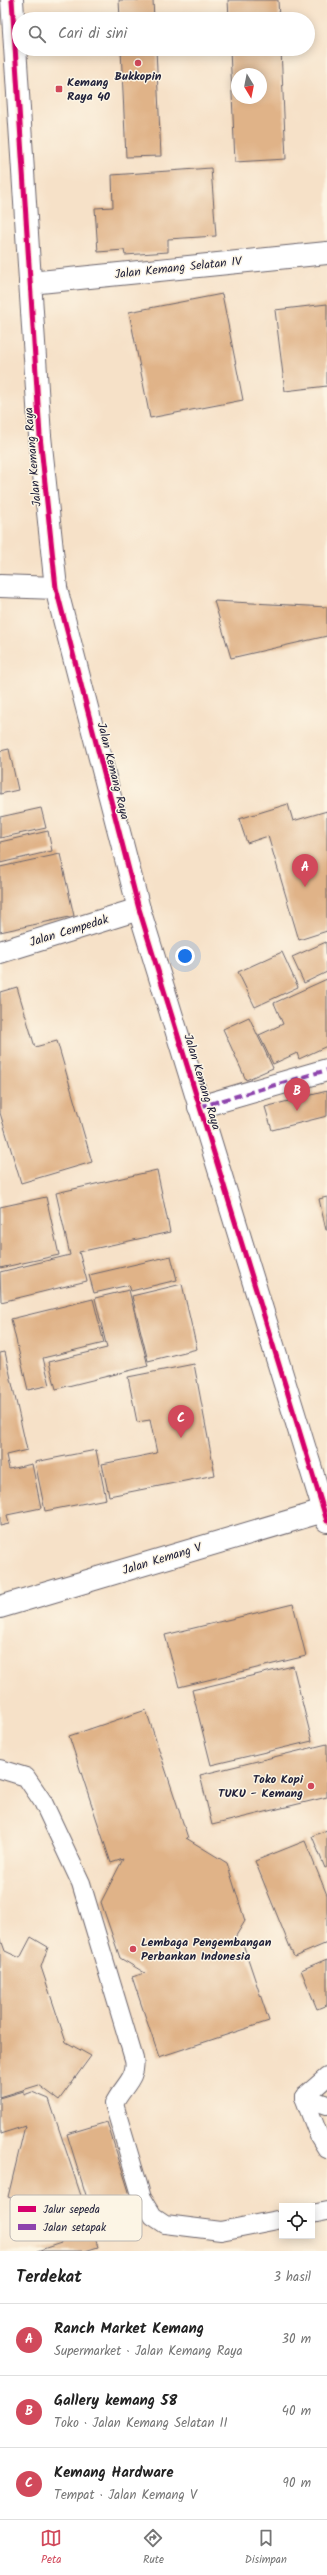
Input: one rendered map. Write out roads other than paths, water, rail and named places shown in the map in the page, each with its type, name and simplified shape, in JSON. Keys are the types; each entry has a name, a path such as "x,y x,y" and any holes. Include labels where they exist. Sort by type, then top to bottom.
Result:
{"street":[{"name":"Jalan Kemang Raya","path":"12,0 13,12"},
{"name":"Jalan Kemang Raya","path":"16,56 40,436 56,588 139,909 326,1514"},
{"name":"Jalan Kemang Selatan IV","path":"30,283 327,253"},
{"path":"0,586 56,588"},
{"name":"Jalan Cempedak","path":"0,952 139,909"},
{"path":"199,1107 327,1070"},
{"name":"Jalan Kemang V","path":"0,1607 326,1514"}],"lane":[{"path":"0,1769 26,1777 44,1802 81,1883 134,2059 134,2076 118,2093 114,2104 141,2195"},
{"path":"304,2097 327,2077"},
{"path":"304,2097 327,2105"},
{"path":"304,2097 327,2149"},
{"path":"142,2198 153,2216 165,2224 221,2230 279,2220"},
{"path":"315,2213 327,2211"}],"place":[{"name":"Bukkopin","path":"138,63"},
{"name":"Kemang Raya 40","path":"59,89"},
{"name":"Ranch Market Kemang","path":"305,887"},
{"name":"Gallery kemang 58","path":"297,1111"},
{"name":"Kemang Hardware","path":"181,1438"},
{"name":"Toko Kopi TUKU - Kemang","path":"311,1786"},
{"name":"Lembaga Pengembangan Perbankan Indonesia","path":"133,1949"}]}
